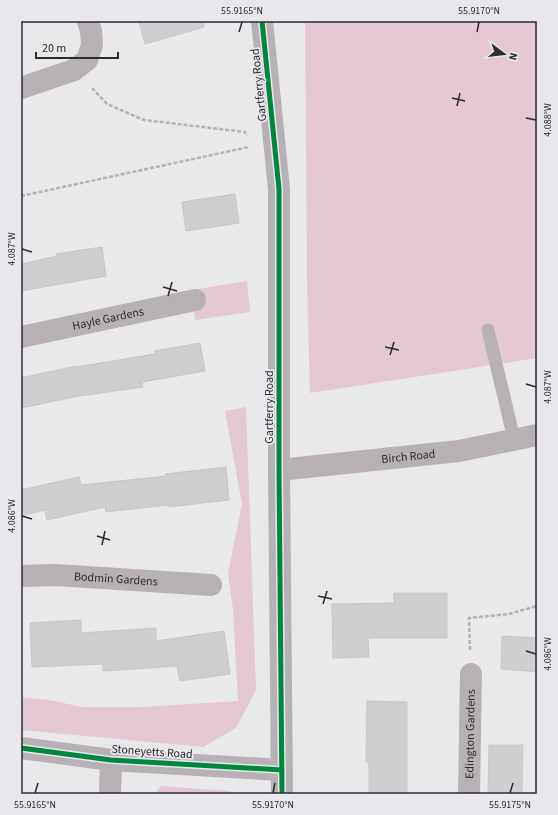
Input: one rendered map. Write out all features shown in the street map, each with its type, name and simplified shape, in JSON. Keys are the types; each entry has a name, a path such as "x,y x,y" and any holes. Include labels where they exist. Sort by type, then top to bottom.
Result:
{"street":[{"path":"21,88 74,70 87,60 92,46 91,31 88,21"},
{"name":"Gartferry Road","path":"262,21 265,144 279,189 279,470 282,794"},
{"name":"Hayle Gardens","path":"21,337 195,300"},
{"name":"Birch Road","path":"279,470 459,451 537,435"},
{"name":"Bodmin Gardens","path":"21,576 56,575 211,585"},
{"name":"Edington Gardens","path":"469,794 471,674"},
{"name":"Stoneyetts Road","path":"21,748 111,760 282,770"},
{"path":"110,794 111,760"}],"lane":[{"path":"488,330 514,440"}],"path":[{"path":"74,70 107,104 144,120 245,132 265,144"},
{"path":"21,196 265,144"},
{"path":"471,674 469,618 509,614 537,606"}],"shaded area":[{"path":"305,21 537,21 537,358 310,393 307,284"},
{"path":"247,281 250,312 195,320 192,290"},
{"path":"246,407 256,690 236,728 203,747 21,730 21,697 49,700 82,707 142,707 238,701 233,610 228,573 242,504 225,411"},
{"path":"161,786 230,791 233,794 154,794"}],"building":[{"path":"139,21 203,21 204,27 145,44"},
{"path":"235,194 239,223 186,231 182,202"},
{"path":"102,247 106,276 21,291 21,264 57,256 56,254"},
{"path":"200,343 205,371 142,382 143,387 79,396 21,408 21,378 76,366 155,354 154,351"},
{"path":"226,467 229,500 106,512 105,507 47,520 45,510 21,516 21,490 79,477 81,485 166,476 165,474"},
{"path":"394,593 447,593 447,638 368,638 369,657 333,658 332,604 394,603"},
{"path":"81,620 81,633 156,628 156,641 224,631 230,674 180,681 177,666 103,671 103,664 32,667 30,623"},
{"path":"502,636 537,638 537,672 501,669"},
{"path":"367,701 407,702 407,794 369,794 369,762 366,762"},
{"path":"489,745 523,745 522,794 488,794"}],"cycle path":[{"path":"262,21 279,189 279,470 282,794"},
{"path":"21,748 111,760 282,770"}]}
